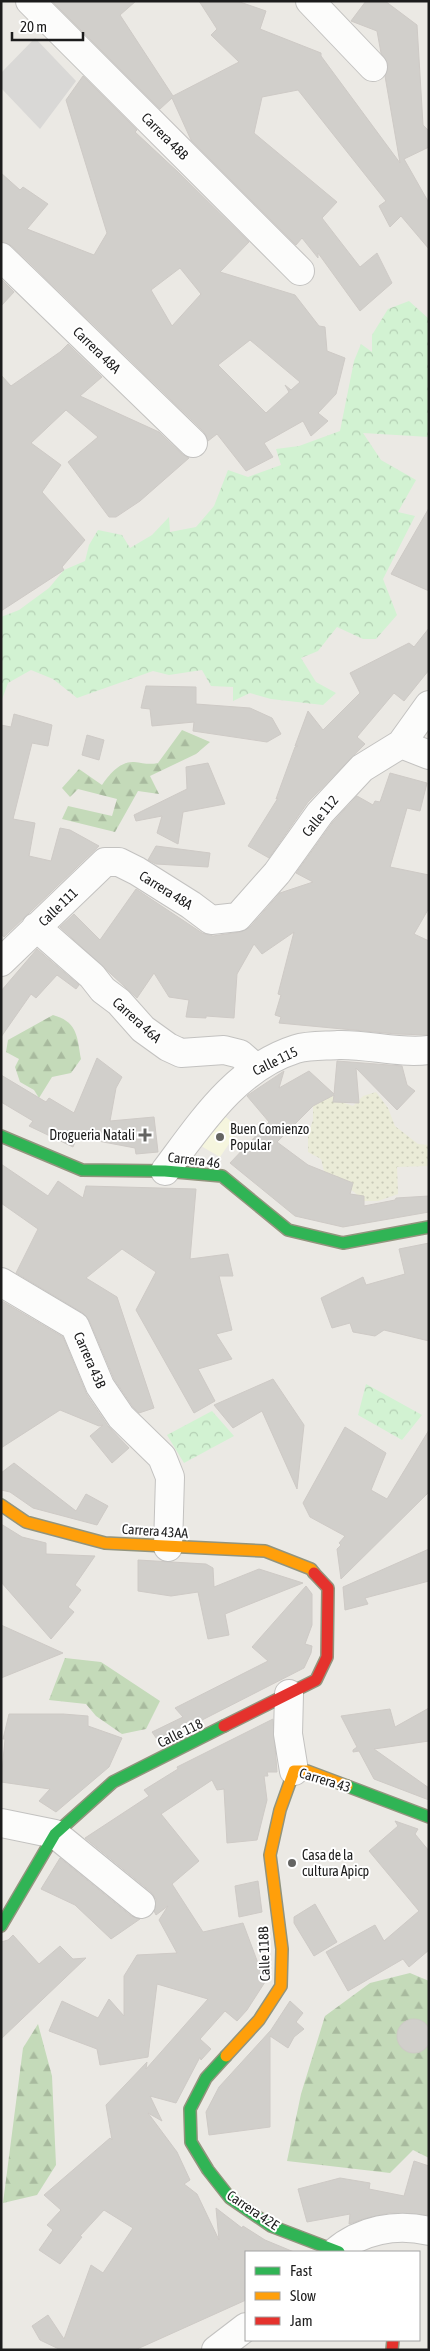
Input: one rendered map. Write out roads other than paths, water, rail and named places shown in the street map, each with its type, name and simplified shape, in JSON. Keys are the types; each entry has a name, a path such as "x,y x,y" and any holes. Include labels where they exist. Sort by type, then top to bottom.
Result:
{"street":[{"name":"Carrera 48B","path":"30,1 300,271"},
{"path":"310,1 373,67"},
{"name":"Carrera 48A","path":"1,257 193,443"},
{"name":"Calle 112","path":"211,920 238,917 277,873 320,813 362,768 401,744 429,705"},
{"path":"401,744 429,755"},
{"name":"Calle 111","path":"1,962 105,862 119,862"},
{"name":"Carrera 48A","path":"119,862 191,905 211,920"},
{"name":"Carrera 46A","path":"36,927 92,976 102,990 119,1002 143,1029 168,1048 181,1053 224,1050 240,1054 256,1068"},
{"name":"Calle 115","path":"165,1171 214,1107 238,1082 256,1068 297,1049 339,1045 394,1051 429,1050"},
{"name":"Carrera 46","path":"1,1136 82,1170 165,1171 222,1176 288,1230 342,1243 429,1227"},
{"name":"Carrera 43B","path":"1,1282 75,1326 100,1386 121,1417 162,1457 170,1477 168,1547"},
{"name":"Carrera 43AA","path":"1,1505 26,1522 105,1543 265,1551 311,1568"},
{"name":"Calle 118","path":"1,1926 55,1834 113,1782 316,1680 327,1657 328,1588 311,1568"},
{"name":"Carrera 43","path":"289,1694 288,1734 294,1771 308,1772 429,1817"},
{"name":"Calle 118B","path":"190,2109 206,2078 259,2020 281,1986 282,1948 270,1855 280,1810 294,1771"},
{"path":"1,1823 55,1834 141,1904"},
{"name":"Carrera 42E","path":"190,2109 191,2142 208,2170 230,2198 271,2226 334,2251"},
{"path":"338,2251 358,2236 388,2228 413,2227 429,2231"},
{"path":"216,2350 245,2328"}],"place":[{"name":"Drogueria Natali","path":"145,1135"},
{"name":"Buen Comienzo Popular","path":"220,1137"},
{"name":"Casa de la cultura Apicp","path":"292,1863"}]}
